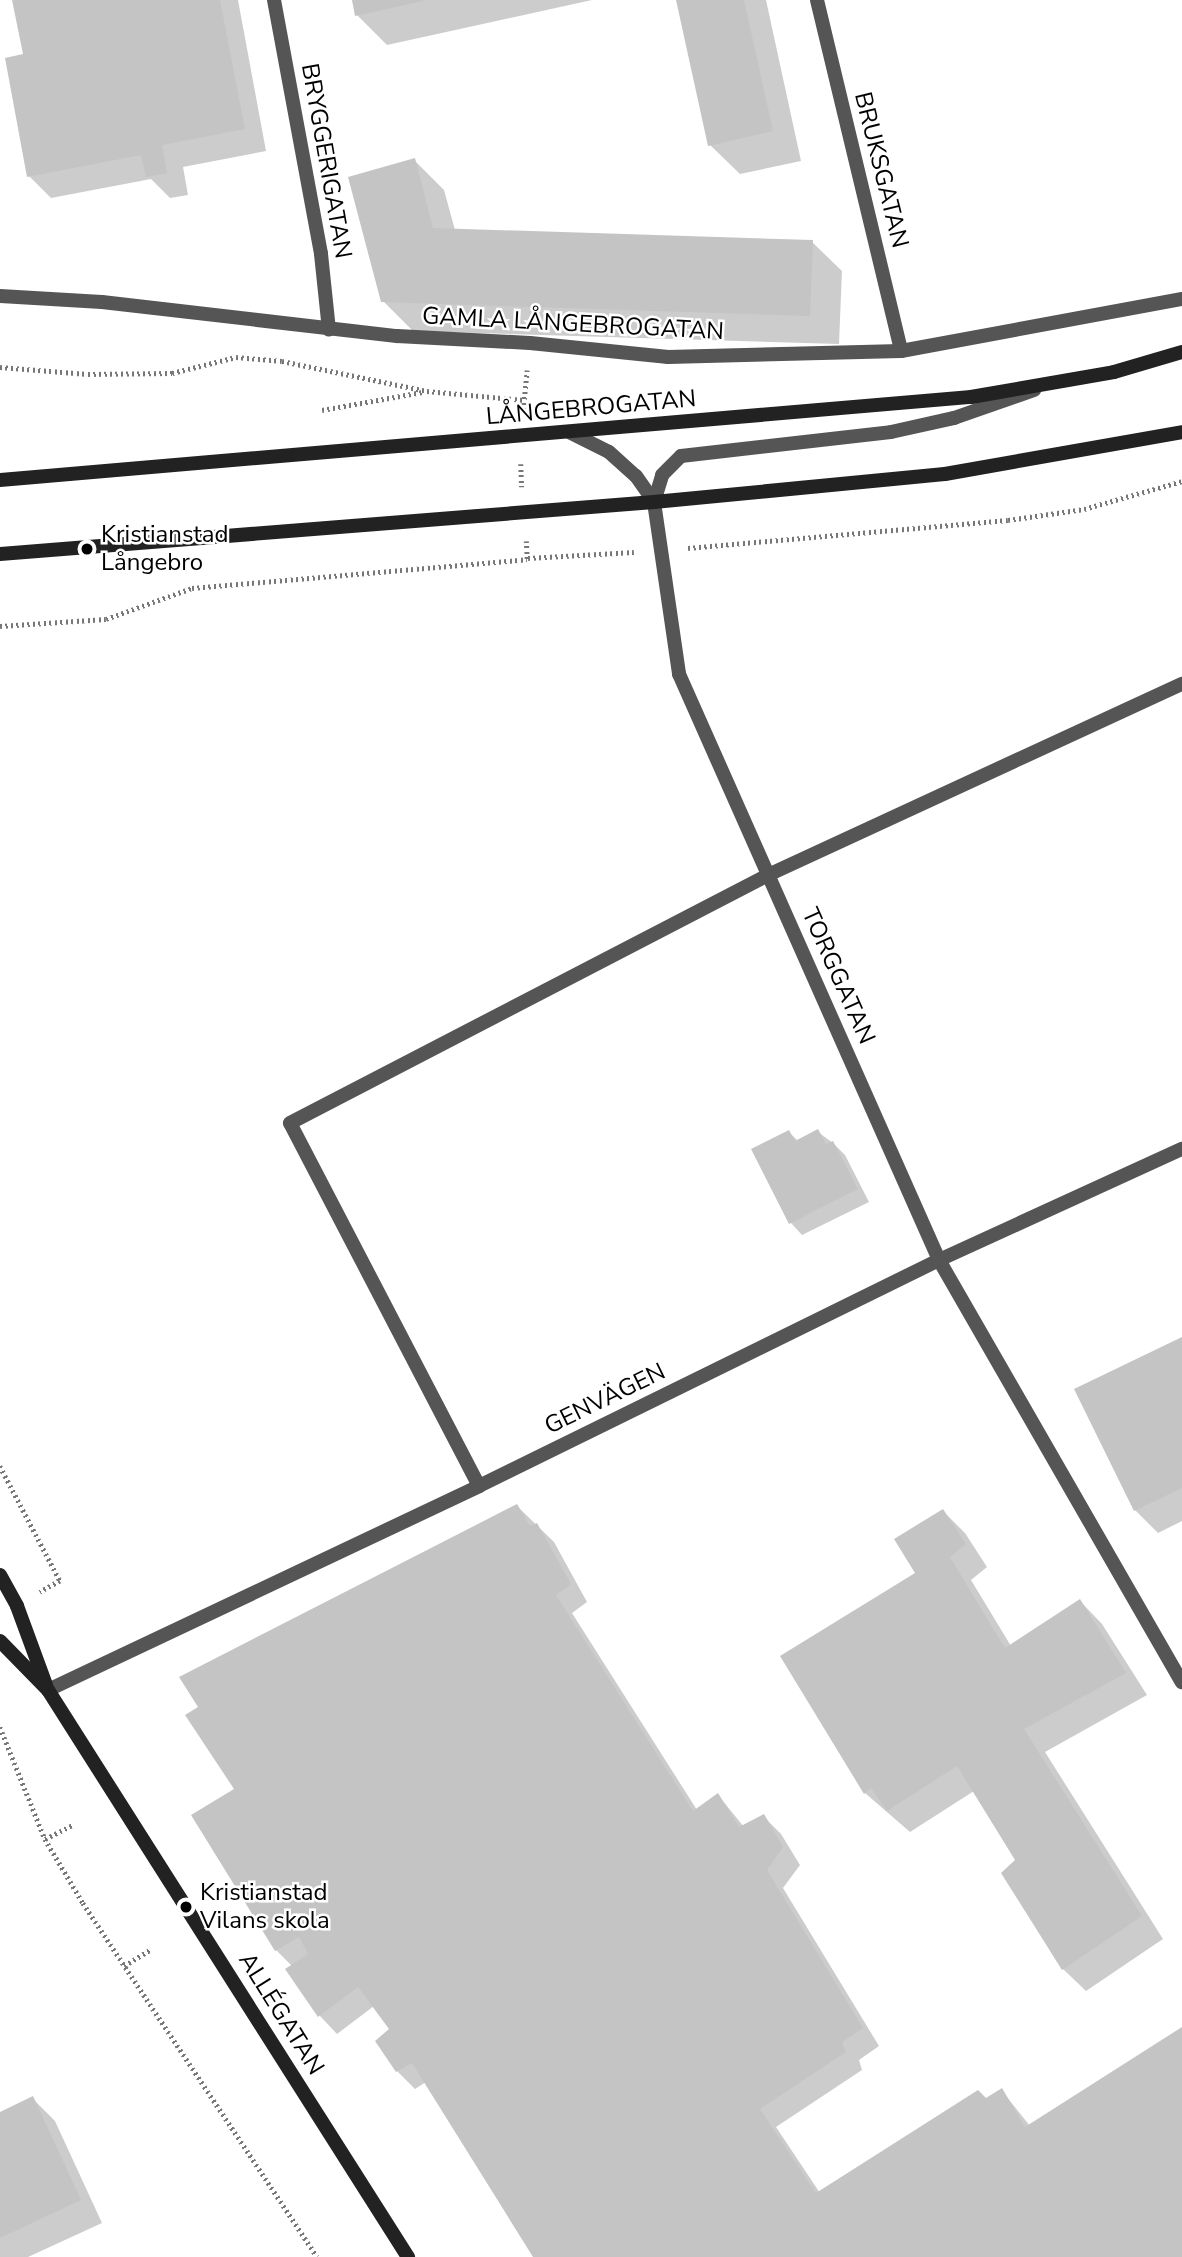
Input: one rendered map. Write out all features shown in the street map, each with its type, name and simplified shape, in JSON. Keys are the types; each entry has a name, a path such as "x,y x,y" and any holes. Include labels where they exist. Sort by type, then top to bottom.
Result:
{"main road":[{"name":"LÅNGEBROGATAN","path":"0,480 971,397 1048,385 1182,352"},
{"path":"0,554 654,502 945,474 1182,432"},
{"name":"ALLÉGATAN","path":"0,1575 17,1606 48,1689 408,2257"},
{"name":"ALLÉGATAN","path":"0,1641 48,1689"}],"street":[{"name":"BRYGGERIGATAN","path":"274,0 321,254 328,330"},
{"name":"BRUKSGATAN","path":"817,0 901,351"},
{"name":"GAMLA LÅNGEBROGATAN","path":"0,296 103,302 328,330 530,342 667,357 901,351 1182,299"},
{"path":"654,502 662,475 681,456 891,432 954,418 1048,385"},
{"path":"571,433 609,452 636,476 654,502"},
{"name":"TORGGATAN","path":"654,502 679,674 939,1260 1182,1682"},
{"path":"479,1486 290,1123 768,875 1182,684"},
{"name":"GENVÄGEN","path":"48,1689 479,1486 939,1260 1182,1149"}],"path":[{"path":"0,367 88,374 172,373 236,357 282,361 427,391 524,400"},
{"path":"322,410 427,391"},
{"path":"527,558 661,550 1009,520 1084,509 1182,481"},
{"path":"0,1466 60,1581 17,1606"},
{"path":"0,1727 45,1839 124,1966 317,2257"},
{"path":"45,1839 72,1825"},
{"path":"124,1966 150,1950"}],"building":[{"path":"12,0 220,0 245,129 162,145 167,173 146,177 141,155 27,177 5,58 23,54"},
{"path":"352,0 423,0 423,1 355,16"},
{"path":"676,0 744,0 773,131 708,146"},
{"path":"415,158 433,228 813,240 810,316 381,302 348,177"},
{"path":"818,1129 826,1144 833,1141 858,1189 789,1224 751,1149 789,1130 795,1141"},
{"path":"1182,1337 1182,1488 1134,1511 1074,1389"},
{"path":"517,1504 530,1526 537,1523 571,1584 556,1595 693,1811 718,1793 739,1827 764,1814 783,1847 767,1870 863,2028 842,2042 846,2052 760,2109 816,2193 978,2090 986,2098 1002,2088 1025,2127 1182,2027 1182,2257 533,2257 412,2063 396,2072 375,2041 389,2029 358,1987 318,2017 285,1969 308,1954 299,1937 275,1951 191,1815 234,1789 185,1715 198,1707 179,1677"},
{"path":"943,1509 966,1544 950,1557 1005,1648 1080,1599 1126,1673 1024,1729 1142,1916 1062,1970 1001,1873 1015,1860 957,1766 887,1811 871,1788 864,1794 780,1656 915,1573 894,1539"},
{"path":"33,2096 81,2200 0,2238 0,2112"}],"place":[{"name":"Kristianstad Långebro","path":"87,549"},
{"name":"Kristianstad Vilans skola","path":"186,1907"}]}
